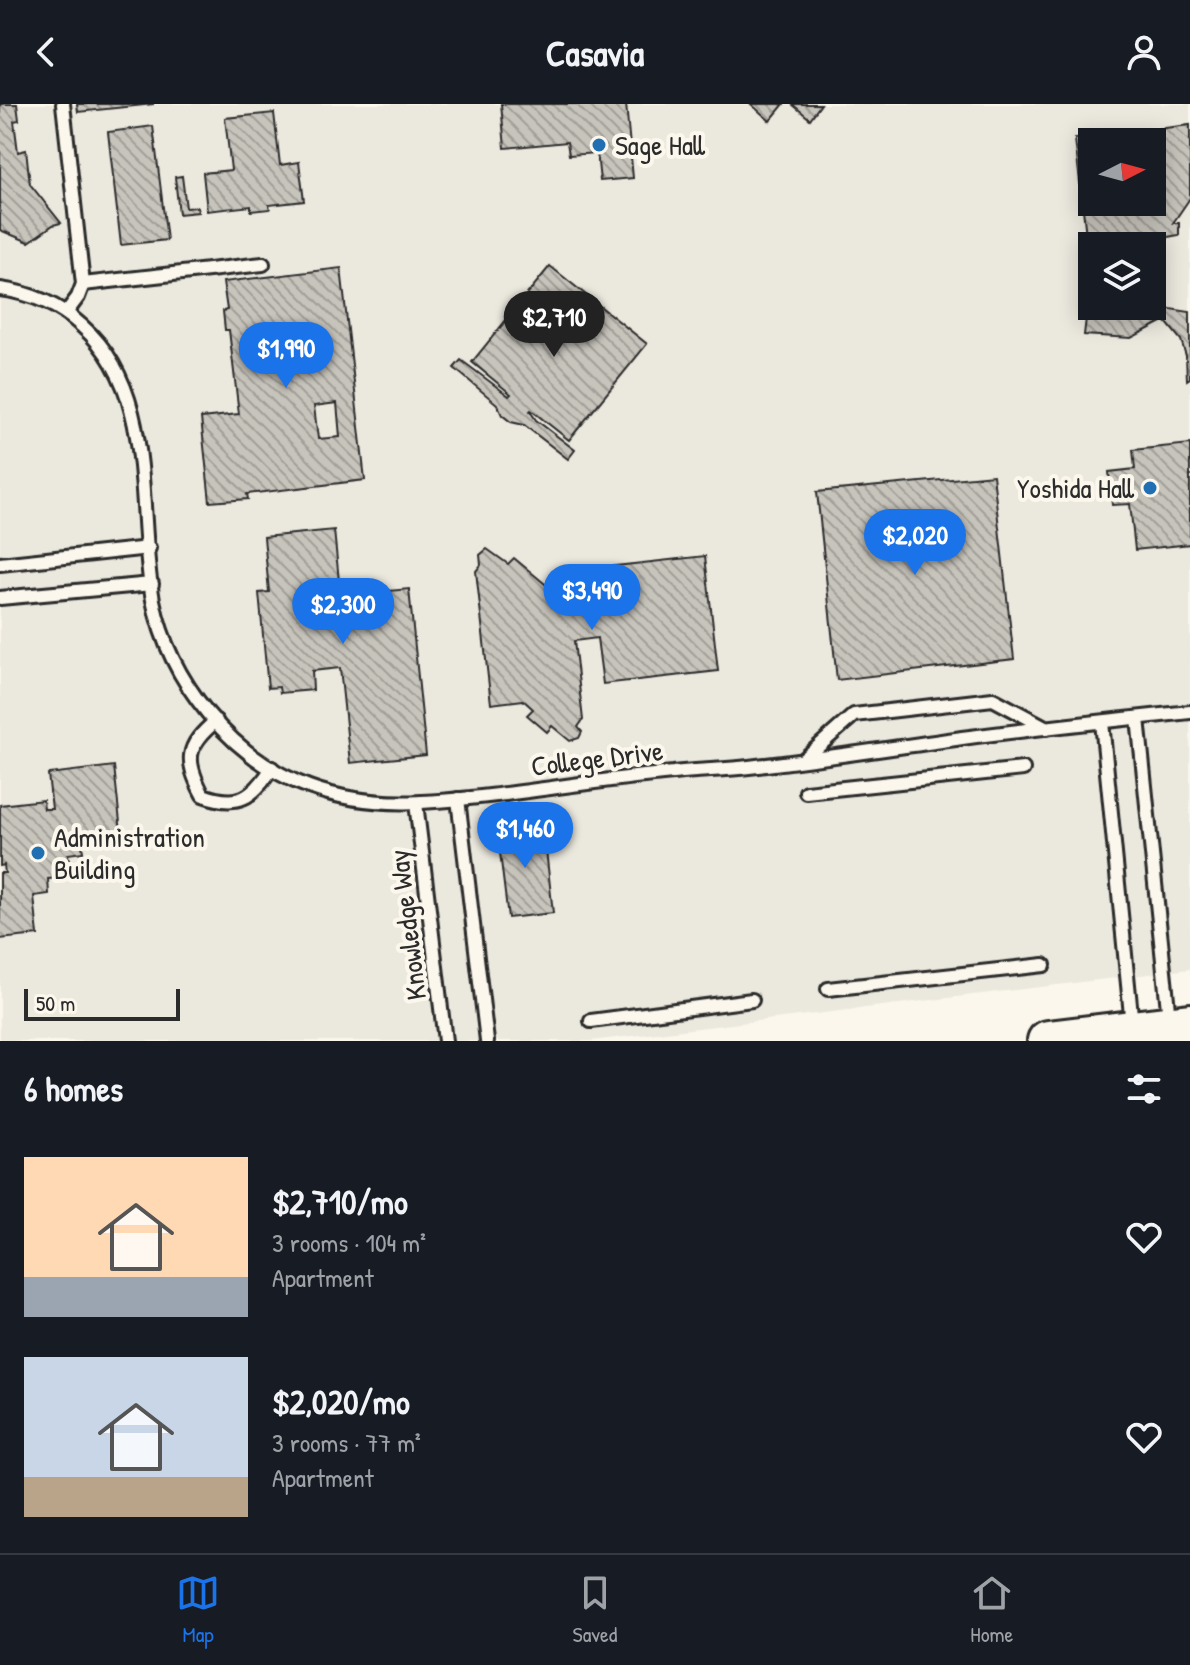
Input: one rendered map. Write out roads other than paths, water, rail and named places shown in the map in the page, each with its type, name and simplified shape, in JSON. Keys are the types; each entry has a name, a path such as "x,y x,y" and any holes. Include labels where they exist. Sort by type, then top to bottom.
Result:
{"main road":[{"path":"1048,1041 1164,1027"}],"lane":[{"path":"63,104 83,284 66,313"},
{"path":"83,284 263,264"},
{"name":"College Drive","path":"0,289 22,292 66,313 91,334 109,355 124,382 134,419 152,584 161,629 173,658 202,706 245,749 306,786 337,796 396,804 416,803 1190,712"},
{"path":"0,564 149,548"},
{"path":"0,598 152,584"},
{"path":"802,760 854,715 993,699 1047,728"},
{"path":"1138,718 1164,1027"},
{"path":"216,721 196,737 190,754 191,773 203,795 221,802 240,800 259,789 272,768"},
{"path":"1102,722 1164,1027"},
{"path":"806,792 1023,769"},
{"path":"458,799 487,1041"},
{"name":"Knowledge Way","path":"416,803 445,1041"},
{"path":"828,989 1044,965"},
{"path":"591,1021 752,1000"}],"place":[{"name":"Sage Hall","path":"599,145"},
{"name":"Yoshida Hall","path":"1150,488"},
{"name":"Administration Building","path":"38,853"}]}
